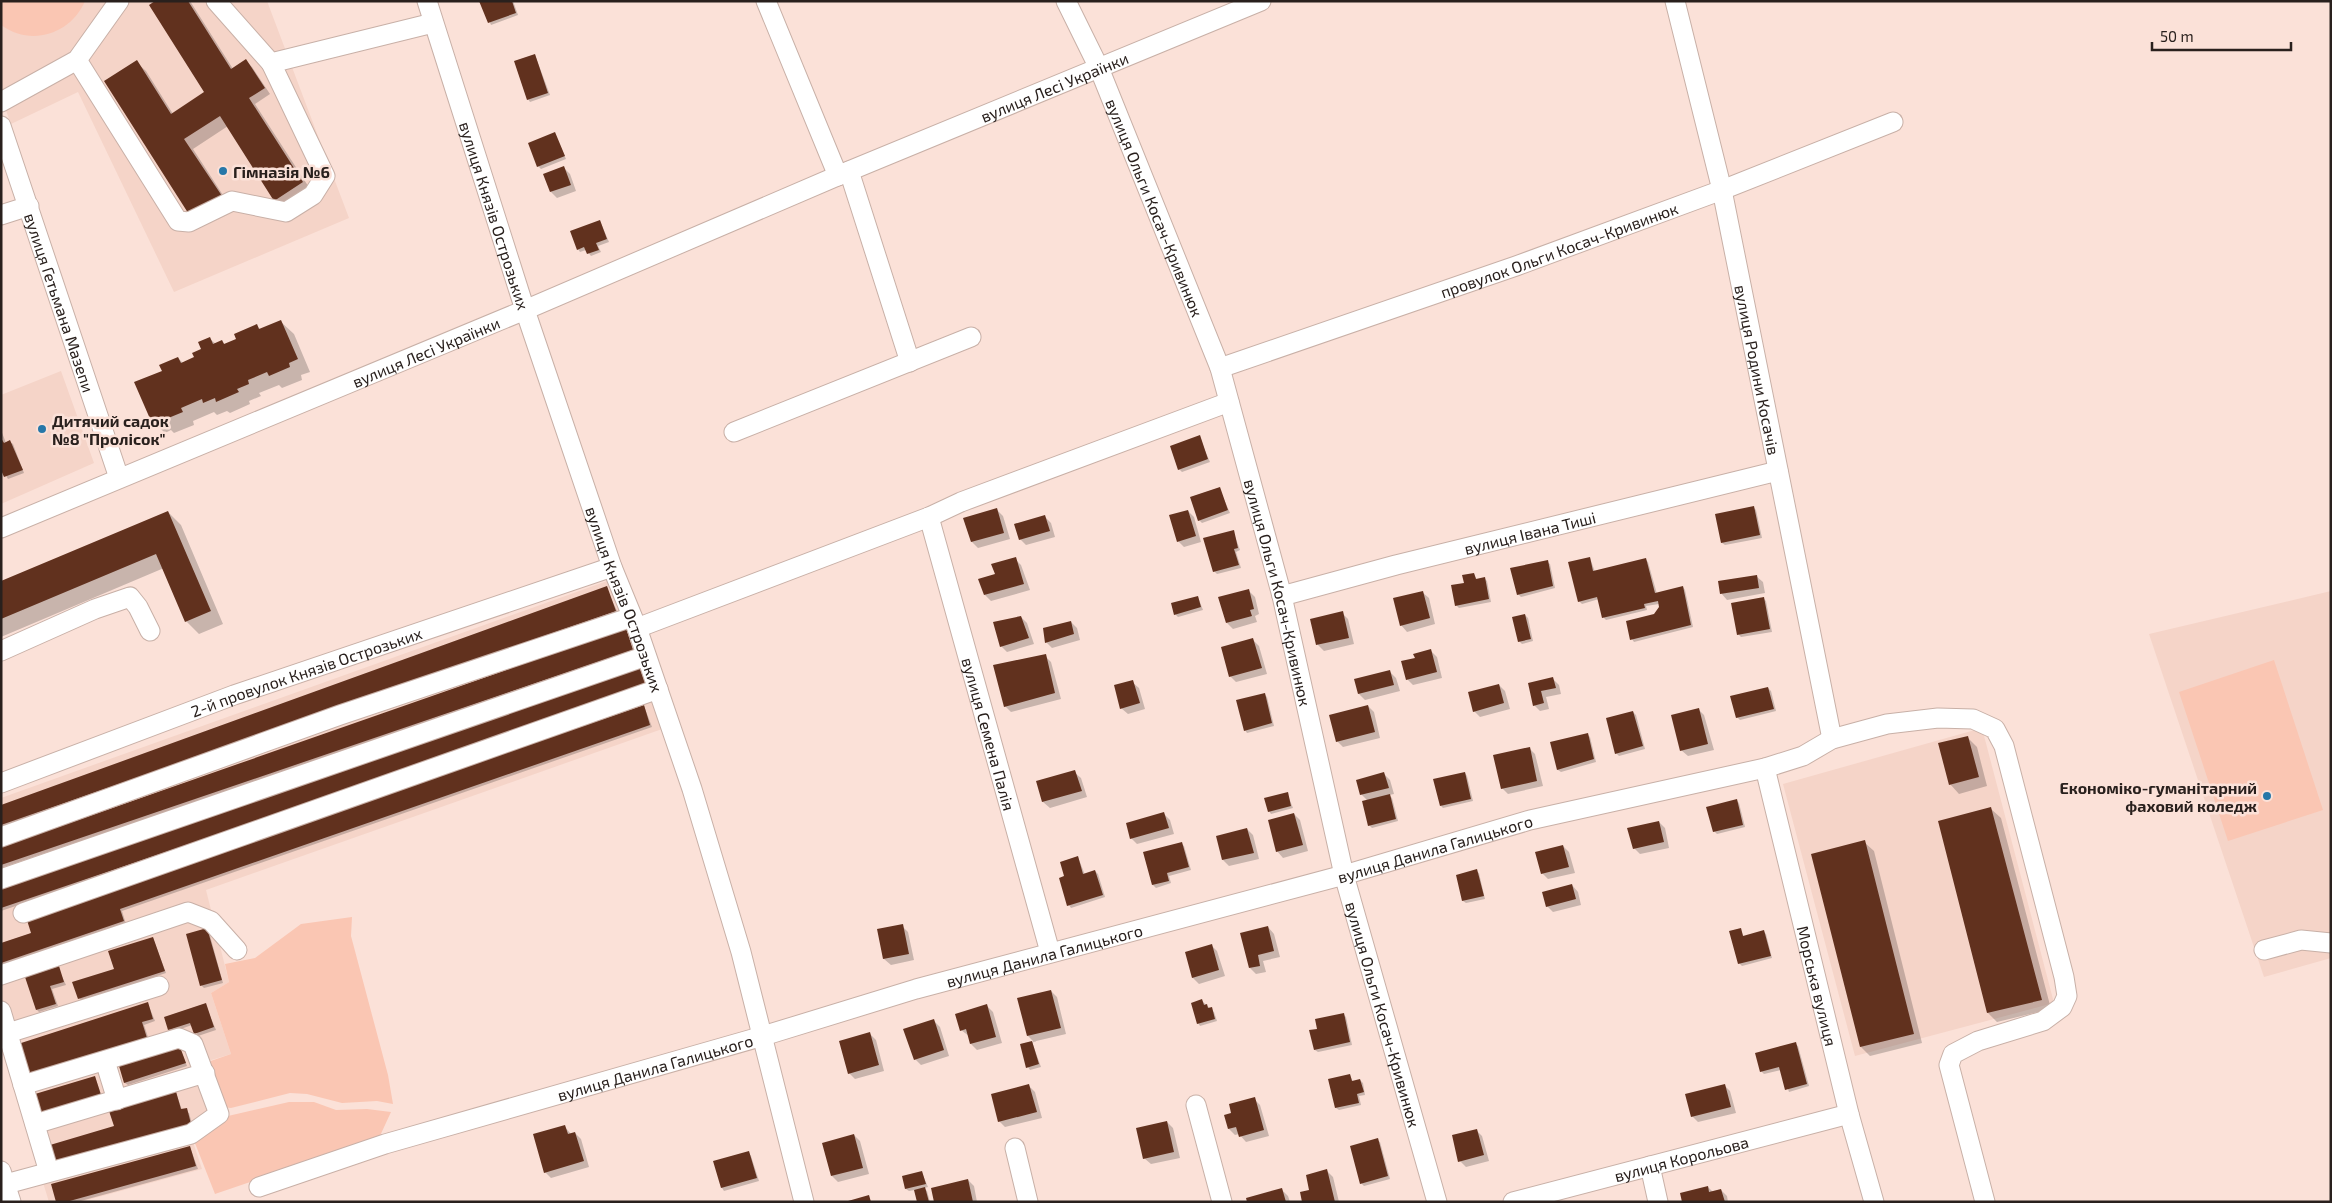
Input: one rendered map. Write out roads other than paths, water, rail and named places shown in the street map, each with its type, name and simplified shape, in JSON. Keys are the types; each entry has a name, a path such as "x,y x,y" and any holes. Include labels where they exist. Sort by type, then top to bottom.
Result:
{"street":[{"path":"1,102 76,60 120,1"},
{"path":"76,60 178,221 189,222 232,200 286,212 313,195 325,176 271,63 216,1"},
{"path":"766,1 844,174 910,362"},
{"name":"вулиця Ольги Косач-Кривинюк","path":"1066,1 1099,68 1220,368 1282,596 1344,875 1437,1202"},
{"name":"вулиця Лесі Українки","path":"1,528 1261,1"},
{"name":"вулиця Родини Косачів","path":"1675,1 1722,190 1832,739"},
{"path":"271,63 432,8"},
{"name":"вулиця Князів Острозьких","path":"432,8 526,310 612,567 634,622 692,789 741,952 804,1202"},
{"name":"провулок Ольги Косач-Кривинюк","path":"1220,368 1516,266 1722,190 1893,122"},
{"name":"вулиця Гетьмана Мазепи","path":"1,126 119,478"},
{"path":"1,215 29,206"},
{"path":"734,432 971,337"},
{"path":"1,837 340,715 634,622 929,517 961,502 1229,402"},
{"name":"вулиця Івана Тиші","path":"1282,596 1396,565 1778,472"},
{"name":"вулиця Семена Палія","path":"929,517 1050,952"},
{"name":"2-й провулок Князів Острозьких","path":"1,783 234,695 612,567"},
{"path":"1,651 95,609 130,597 138,607 150,631"},
{"path":"1,879 646,656"},
{"path":"23,913 658,689"},
{"name":"вулиця Данила Галицького","path":"258,1188 385,1144 762,1036 916,989 1344,875 1530,820 1766,768 1803,756 1832,739 1887,724 1938,718 1956,718 1973,719 1995,729 2004,746 2064,977 2067,996 2062,1007 2043,1021 1978,1041 1953,1054 1949,1065 1985,1202"},
{"name":"Морська вулиця","path":"1766,768 1849,1114 1874,1202"},
{"path":"1,975 188,912 211,921 236,950"},
{"path":"2264,950 2301,940 2331,944"},
{"path":"8,1033 160,986"},
{"path":"1,1012 49,1172"},
{"path":"6,1186 49,1172 190,1134 219,1114 193,1044 179,1038 23,1085"},
{"path":"105,1061 117,1100"},
{"path":"35,1124 204,1073"},
{"path":"1196,1105 1222,1202"},
{"name":"вулиця Корольова","path":"1514,1202 1849,1114"},
{"path":"1015,1148 1028,1202"},
{"path":"1650,1166 1658,1202"}],"place":[{"name":"Гімназія №6","path":"223,171"},
{"name":"Дитячий садок №8 \"Пролісок\"","path":"42,429"},
{"name":"Економіко-гуманітарний фаховий коледж","path":"2267,796"}]}
